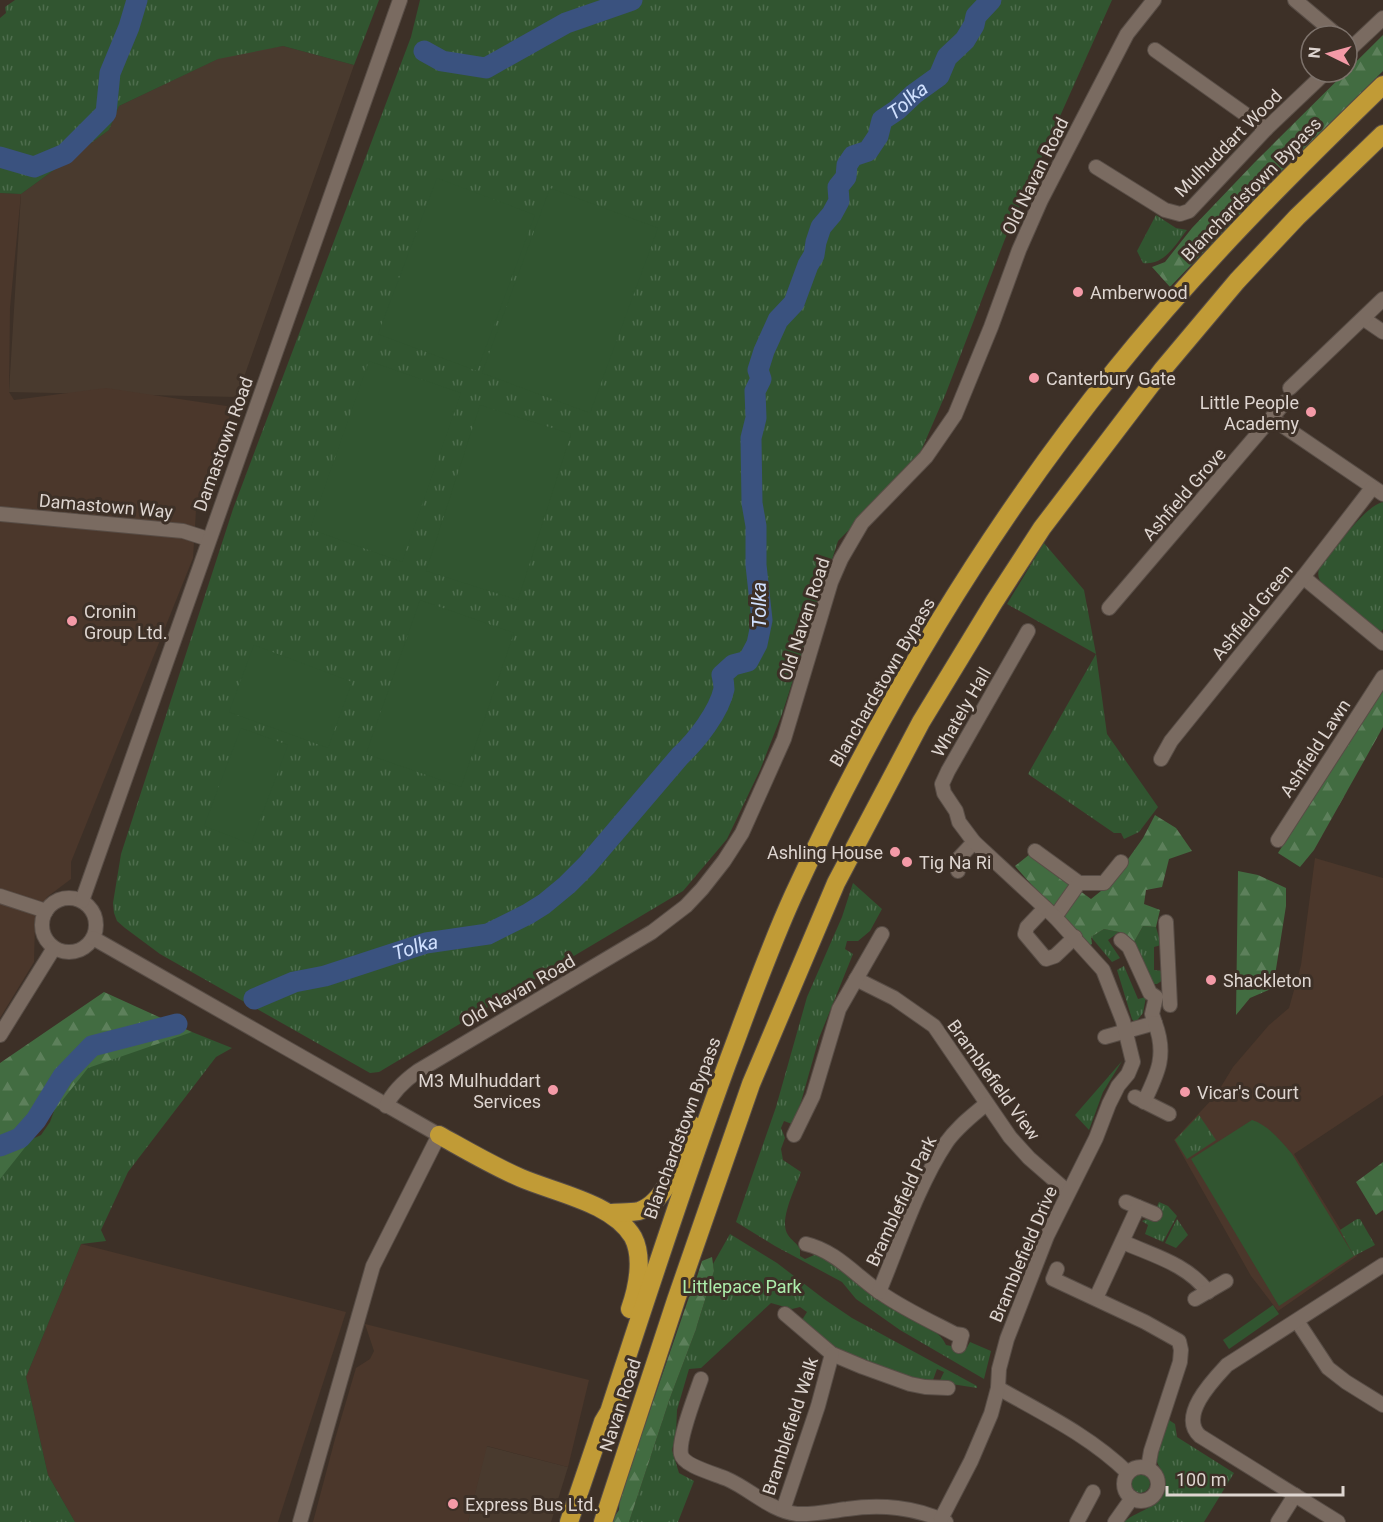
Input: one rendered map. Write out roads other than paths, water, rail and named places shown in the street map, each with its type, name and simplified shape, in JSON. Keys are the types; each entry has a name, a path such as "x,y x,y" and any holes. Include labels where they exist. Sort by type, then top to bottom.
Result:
{"highway":[{"name":"Blanchardstown Bypass","path":"609,1412 673,1216 747,1010 792,899 887,710 950,604 1022,496 1116,369 1281,184 1383,85"},
{"name":"Navan Road","path":"603,1522 676,1300 751,1084 836,883 921,722 1042,528 1163,369 1237,281 1296,217 1383,134"},
{"path":"439,1136 521,1178 610,1213 639,1211 652,1204 664,1190 677,1166 734,1019 787,894 840,786 887,710"},
{"path":"609,1412 616,1355 636,1292 638,1270 637,1247 633,1238 610,1213"},
{"name":"Navan Road","path":"569,1522 603,1422 609,1412"}],"street":[{"name":"Damastown Road","path":"82,901 400,0"},
{"name":"Old Navan Road","path":"386,1106 403,1081 418,1071 652,932 686,906 724,861 742,833 784,739 831,582 841,559 862,523 926,457 955,415 1019,250 1041,200 1122,44 1154,0"},
{"path":"1295,0 1324,24"},
{"path":"1359,39 1383,18"},
{"path":"1155,50 1266,129"},
{"name":"Mulhuddart Wood","path":"1096,167 1165,210 1180,214 1189,211 1266,129 1313,84"},
{"path":"1290,388 1383,299"},
{"path":"1364,319 1383,332"},
{"name":"Ashfield Grove","path":"1109,608 1272,420 1285,402"},
{"path":"1272,420 1378,491"},
{"name":"Ashfield Green","path":"1161,759 1171,741 1303,577 1378,491"},
{"name":"Damastown Way","path":"0,514 172,530 208,539"},
{"path":"1303,577 1383,643"},
{"name":"Whately Hall","path":"974,842 959,822 956,811 944,794 942,784 1028,631"},
{"name":"Ashfield Lawn","path":"1278,840 1383,676"},
{"path":"958,871 959,858 974,842"},
{"name":"Bramblefield Drive","path":"943,1521 982,1437 998,1388 999,1370 1007,1339 1028,1281 1068,1192 1096,1138 1109,1104 1118,1086 1132,1067 1132,1057 1115,996 1103,970 1050,912 974,842"},
{"path":"1035,851 1079,883 1104,883 1121,862"},
{"path":"1075,937 1055,956 1046,959 1025,934 1027,927 1050,912 1079,883"},
{"path":"0,896 46,911"},
{"path":"71,897 82,901 91,908 97,924 93,938 85,947 76,951 66,952 54,948 44,935 42,924 46,911 50,905 60,899 71,897"},
{"path":"1166,922 1170,1005"},
{"path":"795,1135 813,1096 839,1009 856,979 866,945 882,934"},
{"path":"93,938 439,1136 373,1266 300,1522"},
{"path":"1121,940 1129,947 1150,993 1156,996"},
{"path":"0,1035 54,948"},
{"name":"Bramblefield View","path":"856,979 894,998 933,1026 1000,1124 1028,1157 1068,1192"},
{"path":"1169,988 1156,996 1152,1014 1158,1029 1161,1064 1140,1099 1169,1114"},
{"path":"1105,1037 1155,1023"},
{"name":"Bramblefield Park","path":"879,1292 921,1191 946,1143 966,1120 986,1104"},
{"path":"1096,1298 1123,1242 1132,1205 1155,1215"},
{"path":"1123,1242 1184,1269 1208,1292"},
{"name":"Bramblefield Park","path":"806,1244 820,1247 832,1254 879,1292 933,1323 962,1335 959,1346"},
{"path":"1338,1522 1200,1436 1192,1421 1197,1404 1209,1384 1227,1365 1383,1265"},
{"path":"1057,1269 1053,1279 1155,1327 1179,1341 1180,1362 1151,1451 1148,1468"},
{"path":"1195,1299 1226,1281"},
{"name":"Bramblefield Walk","path":"785,1314 832,1354 898,1380 925,1387 941,1383"},
{"path":"1297,1321 1328,1368 1383,1406"},
{"name":"Bramblefield Walk","path":"783,1510 815,1417 832,1354"},
{"path":"701,1378 680,1443 681,1455 686,1462 729,1480 783,1510 794,1513 808,1514 855,1508 893,1508 912,1510 943,1521"},
{"path":"998,1388 1083,1436 1128,1473"},
{"path":"1138,1467 1148,1468 1156,1476 1156,1491 1145,1500 1132,1498 1125,1488 1124,1480 1128,1473 1138,1467"},
{"path":"1077,1522 1093,1492"},
{"path":"1278,1522 1295,1495"},
{"path":"1115,1522 1132,1498"}],"waterway":[{"path":"0,157 34,167 65,154 106,113 110,73 129,27 137,0"},
{"path":"424,51 442,61 486,68 566,23 632,0"},
{"name":"Tolka","path":"254,999 294,982 325,976 426,943 488,934 528,914 567,885 587,865 706,725 724,689 722,675 733,665 748,661 757,644 762,620 756,565 756,526 752,503 751,438 756,418 755,391 761,379 758,370 764,351 778,320 794,303 814,255 821,227 839,201 838,187 846,177 847,165 853,156 868,151 878,136 882,120 939,76 947,57 965,40 974,25 976,16 991,0"},
{"name":"Tolka","path":"0,1146 20,1138 36,1120 63,1076 92,1046 177,1024"}],"place":[{"name":"Amberwood","path":"1078,292"},
{"name":"Canterbury Gate","path":"1034,378"},
{"name":"Little People Academy","path":"1311,412"},
{"name":"Cronin Group Ltd.","path":"72,621"},
{"name":"Ashling House","path":"895,852"},
{"name":"Tig Na Ri","path":"907,862"},
{"name":"Shackleton","path":"1211,980"},
{"name":"M3 Mulhuddart Services","path":"553,1090"},
{"name":"Vicar's Court","path":"1185,1092"},
{"name":"Express Bus Ltd.","path":"453,1504"}],"park label":[{"name":"Littlepace Park","path":"742,1286"}]}
